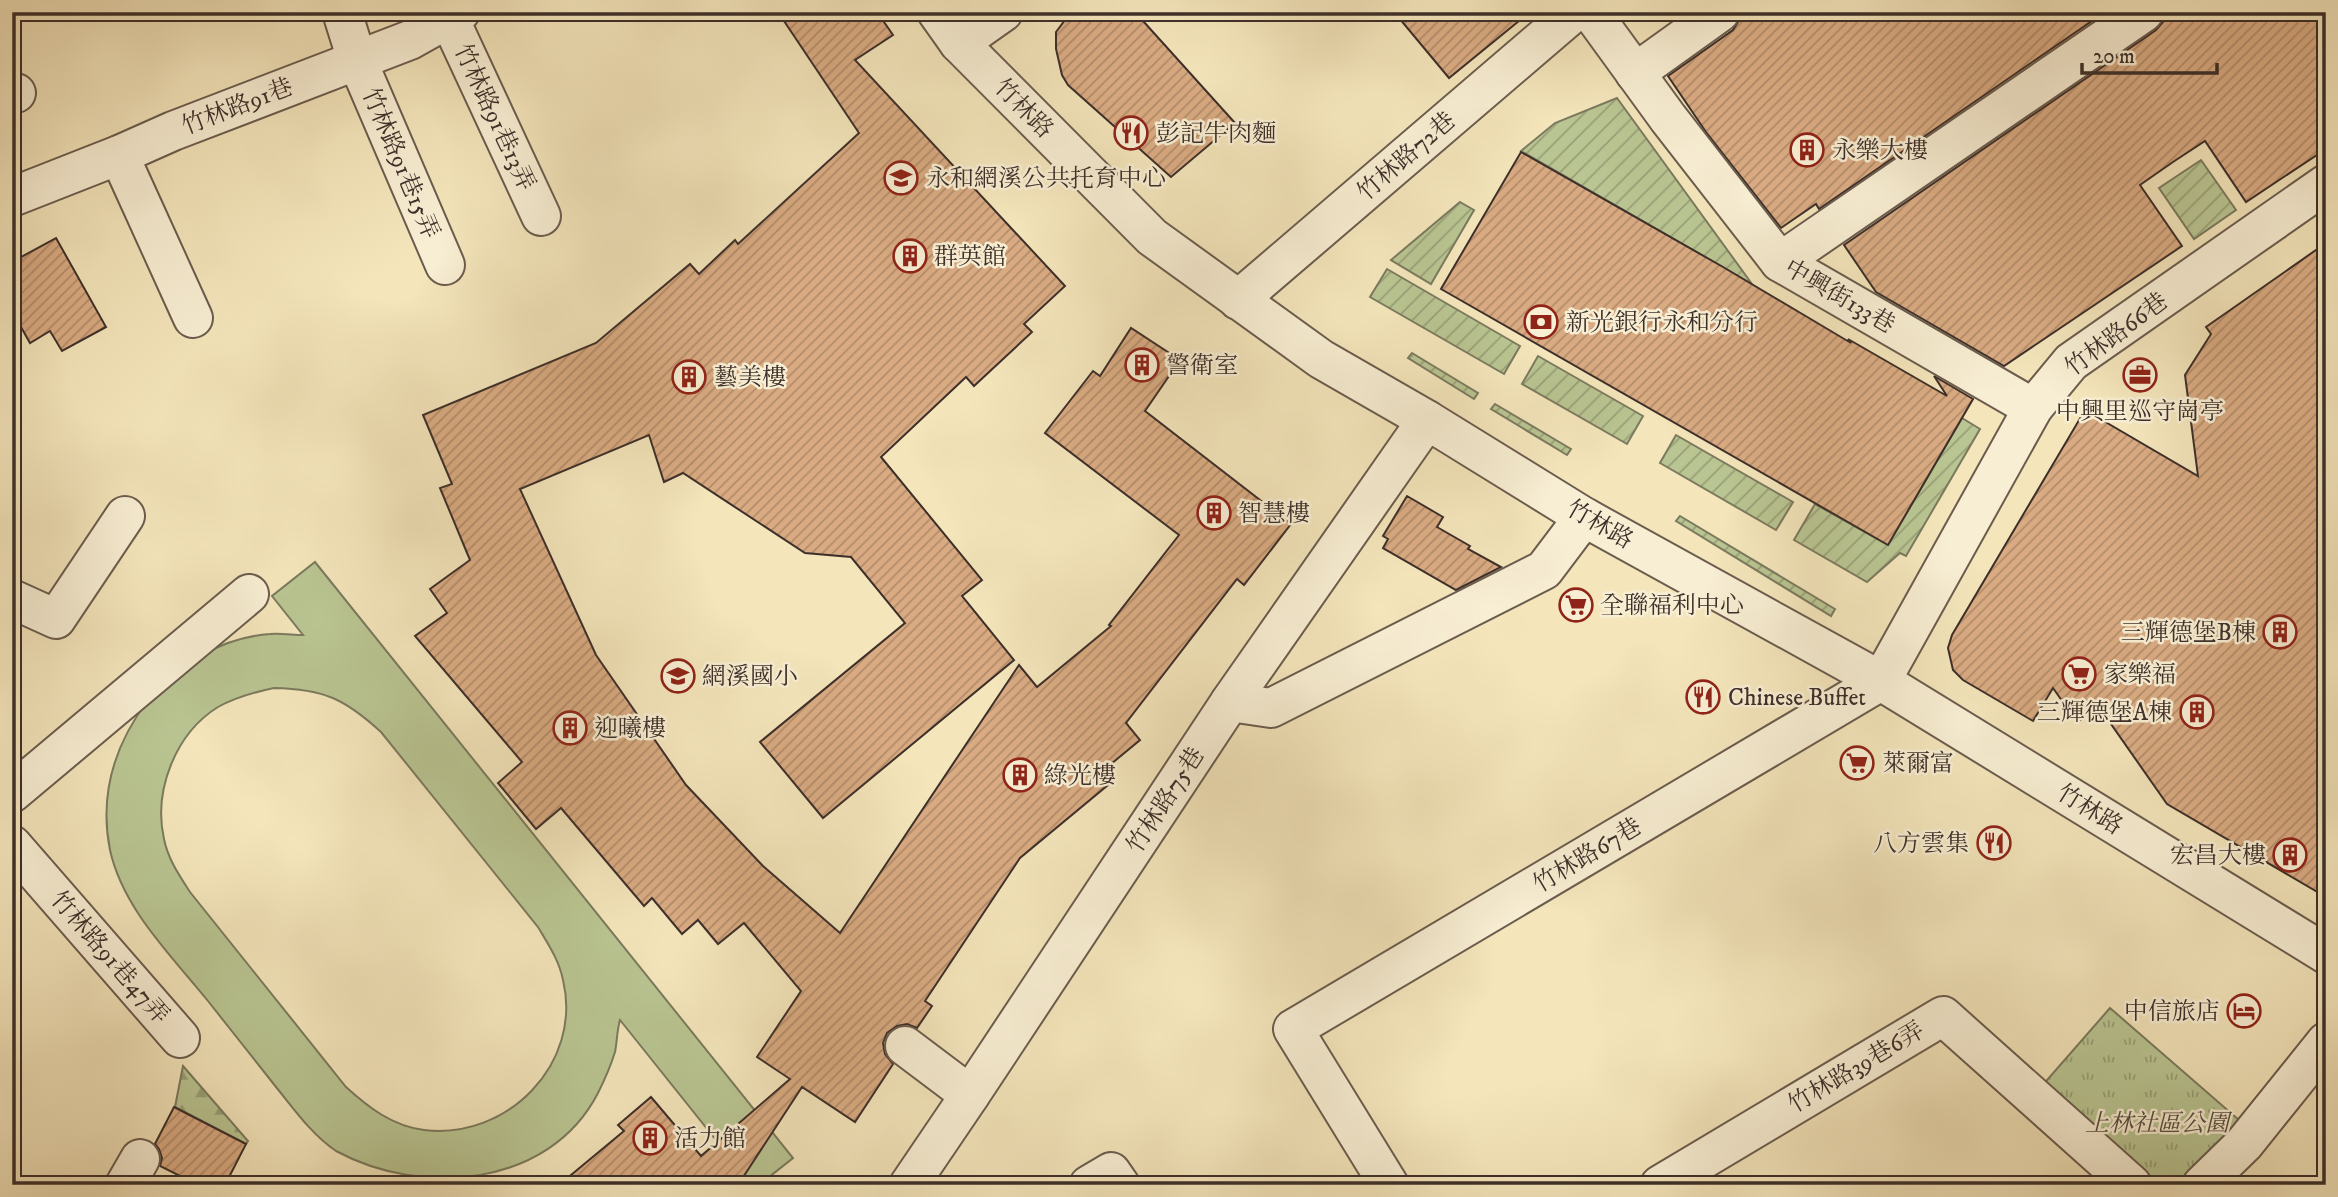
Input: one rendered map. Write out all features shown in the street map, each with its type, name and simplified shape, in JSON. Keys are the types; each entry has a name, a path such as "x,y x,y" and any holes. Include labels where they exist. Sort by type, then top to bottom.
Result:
{"street":[{"name":"竹林路91巷15弄","path":"342,12 357,60 445,265"},
{"name":"竹林路","path":"937,12 959,43 1153,237 1321,359 1427,420 1584,517 1881,681 2326,954"},
{"path":"959,43 1003,12"},
{"name":"竹林路72巷","path":"1238,300 1574,12"},
{"name":"中興街133巷","path":"1591,12 1780,262 2033,408"},
{"path":"1635,73 1720,12"},
{"path":"1780,262 2144,12"},
{"name":"竹林路91巷","path":"12,197 173,131 410,40 454,15"},
{"name":"竹林路91巷13弄","path":"454,15 541,216"},
{"path":"118,155 193,318"},
{"name":"竹林路66巷","path":"1881,681 2033,408 2071,362 2326,184"},
{"name":"竹林路75巷","path":"909,1185 1230,702 1427,420"},
{"path":"12,598 56,619 125,516"},
{"path":"1230,702 1271,708 1544,570 1584,517"},
{"path":"12,793 249,594"},
{"name":"竹林路67巷","path":"1389,1185 1293,1029 1881,681"},
{"name":"竹林路91巷47弄","path":"12,845 180,1038"},
{"name":"竹林路39巷6弄","path":"1660,1185 1943,1016 2132,1185"},
{"path":"2202,1185 2244,1144 2326,1042"},
{"path":"905,1046 970,1095"},
{"path":"1089,1185 1111,1171 1120,1185"}],"green space":[{"path":"1617,98 1752,284 1521,151 1555,123"},
{"path":"2201,160 2236,210 2194,239 2159,188"},
{"path":"1460,202 1474,210 1431,284 1391,260"},
{"path":"1387,269 1520,346 1504,374 1370,297"},
{"path":"1412,353 1478,393 1474,399 1408,358"},
{"path":"1538,356 1643,416 1627,444 1522,384"},
{"path":"1495,404 1571,449 1567,455 1491,409"},
{"path":"1962,418 1980,429 1906,556 1900,553 1867,582 1794,540 1815,504 1888,545"},
{"path":"1676,435 1793,502 1776,530 1660,463"},
{"path":"1680,516 1835,609 1831,616 1676,521"},
{"path":"315,562 793,1158 759,1185 752,1185 620,1020 615,1052 607,1073 598,1093 576,1125 548,1149 516,1165 480,1175 443,1178 406,1175 370,1166 336,1151 311,1130 137,912 116,872 107,830 108,790 112,771 136,717 159,687 187,664 219,647 253,636 303,635 272,596","holes":["274,688 333,698 356,711 381,732 538,927 556,959 563,980 566,1011 561,1040 550,1067 532,1090 510,1109 484,1123 455,1130 412,1128 391,1120 354,1094 190,892 171,860 161,820 162,801 171,764 190,732 203,718 232,700"]},
{"name":"上林社區公園","path":"2110,1008 2239,1120 2188,1182 2176,1185 2143,1185 2041,1087"},
{"path":"183,1066 248,1141 246,1144 175,1107"}],"building":[{"path":"778,12 877,12 893,35 855,60 1065,286 1024,324 1032,332 974,386 966,377 881,457 982,580 962,596 1014,660 823,818 760,742 905,623 851,557 805,553 683,473 664,482 649,435 520,489 596,655 686,785 763,866 840,933 1019,665 1037,687 1111,626 1109,625 1179,535 1045,433 1093,371 1100,376 1131,328 1180,360 1145,411 1291,524 1244,585 1237,579 1126,723 1140,740 1105,769 1114,780 1020,858 925,1001 932,1006 917,1028 907,1024 897,1026 887,1033 883,1043 885,1054 893,1064 855,1122 802,1087 738,1185 559,1185 624,1131 618,1125 651,1097 701,1156 790,1079 757,1057 801,991 744,923 718,944 698,920 682,934 652,898 644,906 561,808 536,829 498,783 522,762 415,636 447,613 430,589 470,560 440,488 452,484 423,415 596,343 690,264 699,274 735,240 738,244 859,133"},
{"path":"1071,12 1135,12 1235,123 1171,177 1068,85 1062,75 1056,49 1056,32"},
{"path":"1394,12 1530,12 1449,78"},
{"name":"永樂大樓","path":"1744,12 2105,12 1819,209 1816,204 1781,228 1706,132 1668,76 1733,30"},
{"path":"2166,12 2326,12 2326,149 2246,202 2205,141 2173,162 2140,185 2182,246 2004,366 1876,292 1844,245 2156,30 2163,22"},
{"path":"1521,152 1947,396 1934,376 1973,399 1888,545 1441,289"},
{"path":"56,238 106,327 62,351 50,331 30,343 12,311 12,262"},
{"path":"2326,243 2326,897 2167,804 2099,707 2077,722 2053,688 2033,721 1963,680 1953,670 1948,648 1952,635 2085,410 2198,476 2185,375 2211,334 2206,327"},
{"path":"1407,496 1443,517 1437,527 1470,546 1468,549 1501,567 1456,590 1383,548 1388,539 1383,536"},
{"path":"174,1107 246,1144 225,1185 198,1185 160,1166 162,1158 155,1144"}],"place":[{"name":"彭記牛肉麵","path":"1131,133"},
{"name":"永樂大樓","path":"1807,150"},
{"name":"永和網溪公共托育中心","path":"901,178"},
{"name":"群英館","path":"910,256"},
{"name":"新光銀行永和分行","path":"1541,322"},
{"name":"警衛室","path":"1142,365"},
{"name":"中興里巡守崗亭","path":"2140,375"},
{"name":"藝美樓","path":"689,377"},
{"name":"智慧樓","path":"1214,513"},
{"name":"全聯福利中心","path":"1576,605"},
{"name":"三輝德堡B棟","path":"2280,632"},
{"name":"家樂福","path":"2079,674"},
{"name":"網溪國小","path":"678,676"},
{"name":"Chinese Buffet","path":"1703,697"},
{"name":"三輝德堡A棟","path":"2197,712"},
{"name":"迎曦樓","path":"570,728"},
{"name":"萊爾富","path":"1857,763"},
{"name":"綠光樓","path":"1020,775"},
{"name":"八方雲集","path":"1994,843"},
{"name":"宏昌大樓","path":"2290,855"},
{"name":"中信旅店","path":"2244,1011"},
{"name":"活力館","path":"650,1138"}]}
